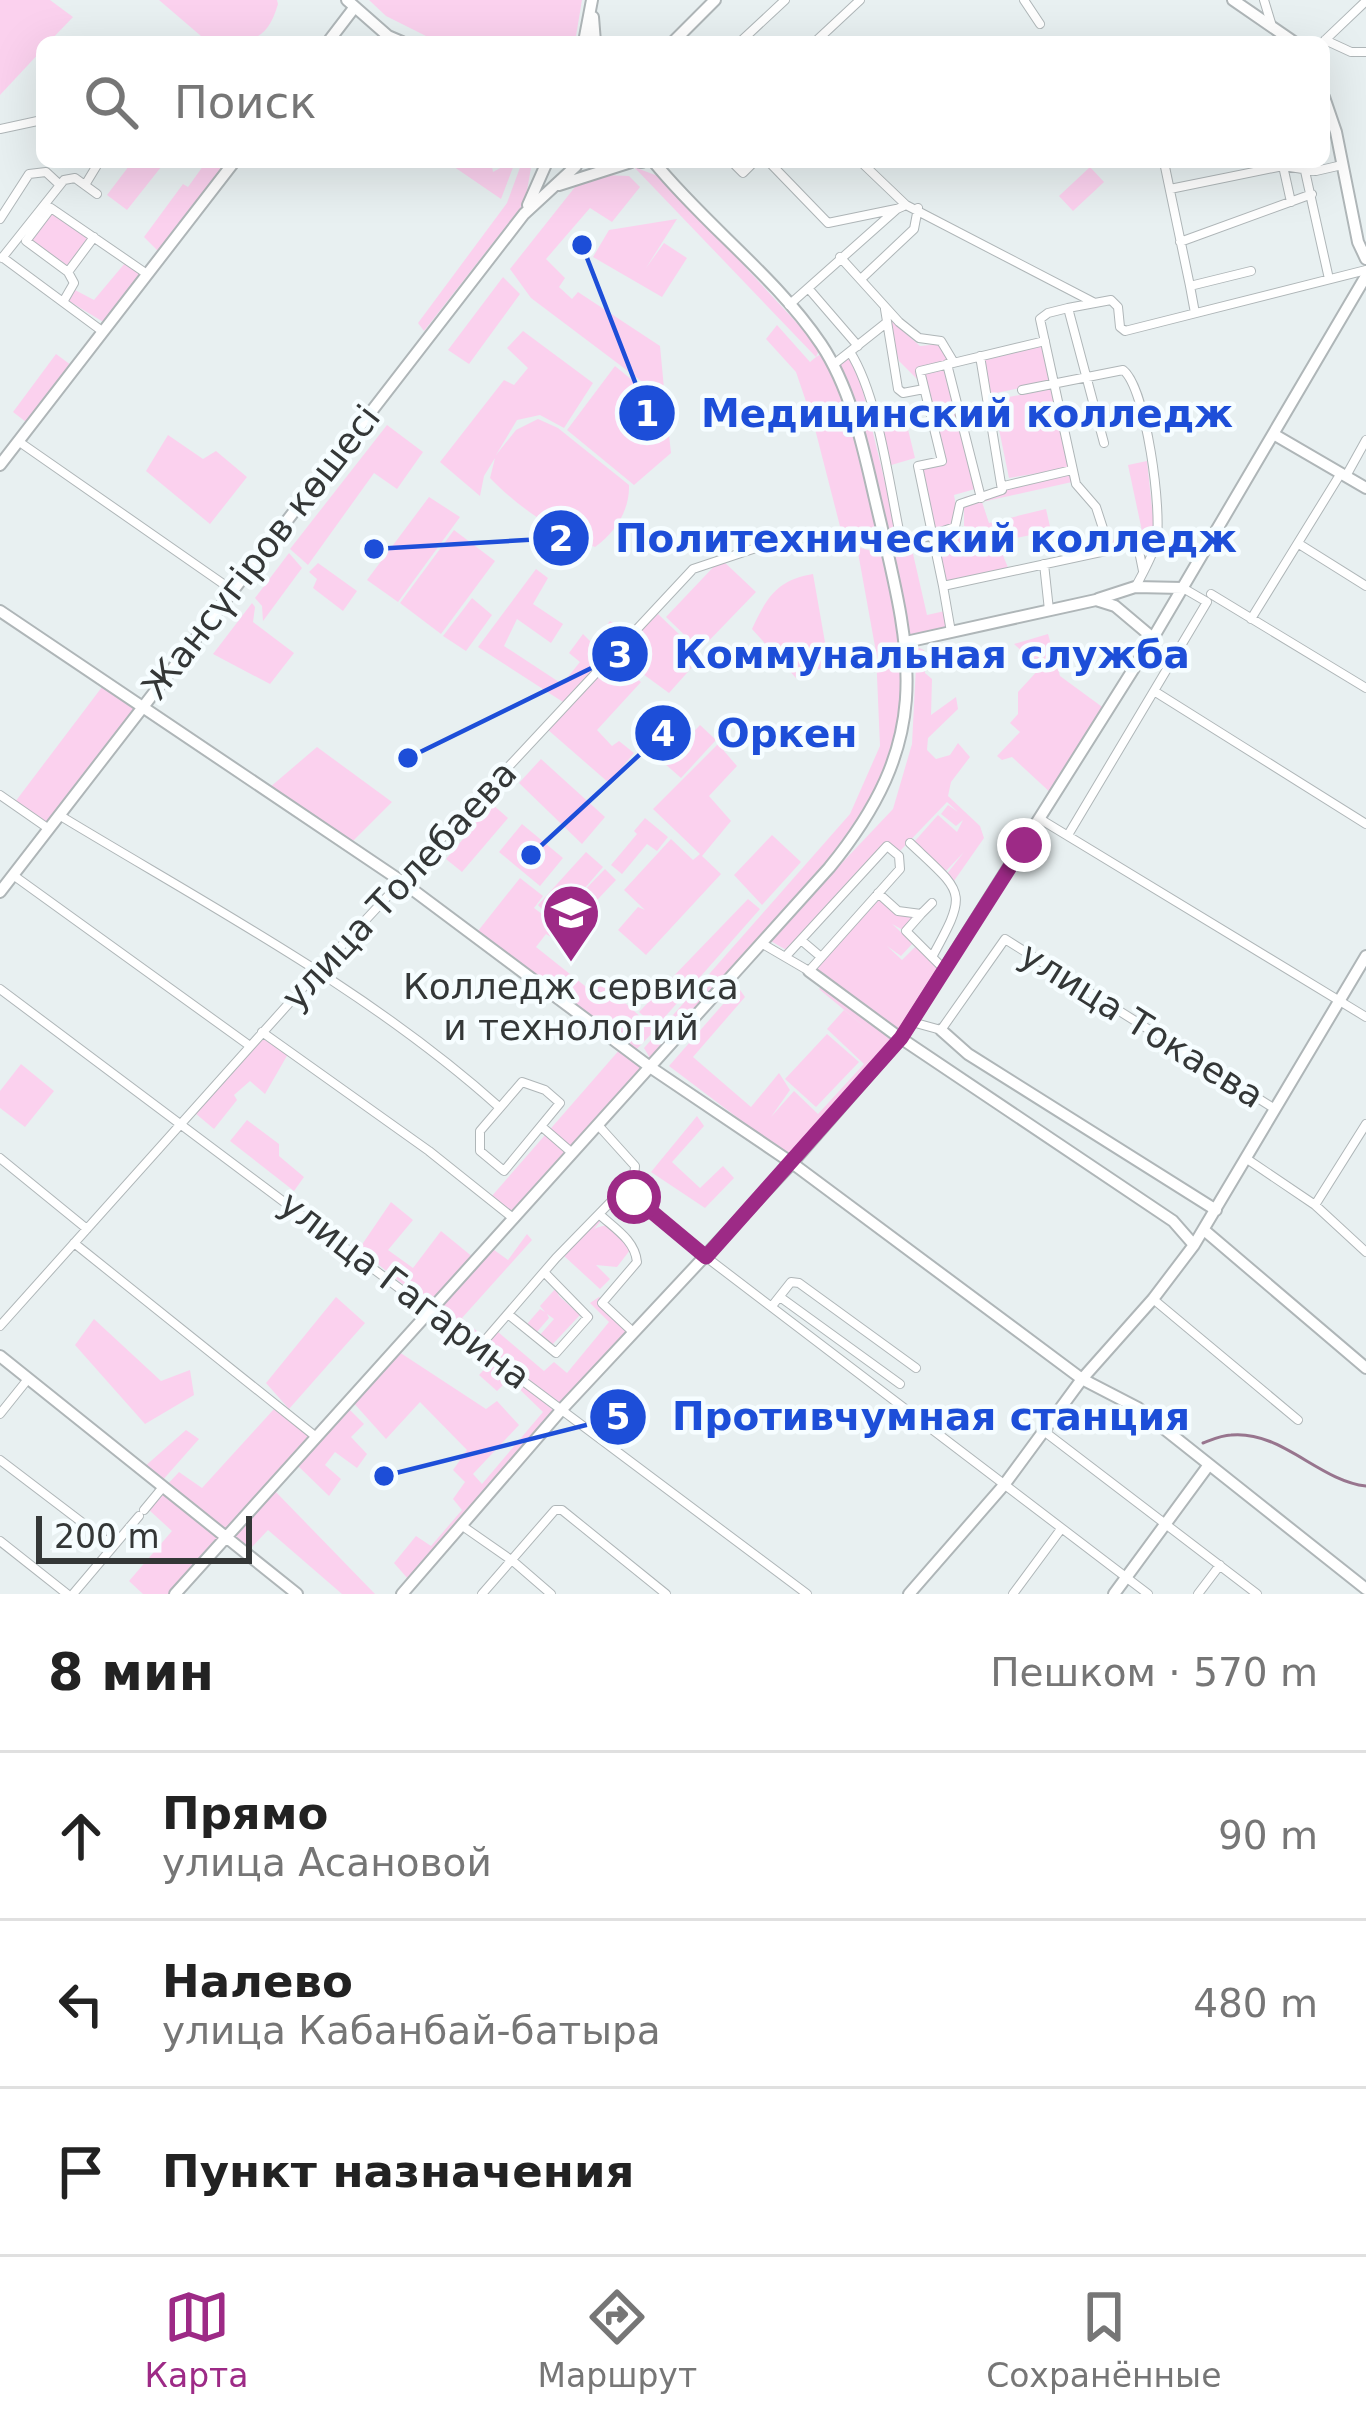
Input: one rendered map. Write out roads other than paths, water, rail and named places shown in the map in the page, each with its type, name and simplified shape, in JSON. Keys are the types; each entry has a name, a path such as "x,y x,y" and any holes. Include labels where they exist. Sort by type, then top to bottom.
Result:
{"main road":[{"path":"679,36 715,0"},
{"path":"1233,0 1287,36"},
{"path":"592,1 596,36"},
{"path":"585,36 592,1"},
{"path":"332,36 351,4 394,36"},
{"path":"1330,120 1366,260"},
{"path":"0,465 229,168"},
{"path":"524,214 543,168"},
{"path":"524,214 568,168"},
{"path":"550,189 619,168"},
{"path":"175,1594 761,944 851,841 880,796 905,716 906,642 856,428 821,344 659,168"},
{"name":"Жансүгіров көшесі","path":"0,892 524,214"},
{"path":"402,1594 563,1408 792,1163 901,1038 1153,638 1366,273"},
{"path":"1275,435 1366,488"},
{"path":"906,642 1136,587 1183,588"},
{"path":"1096,600 1115,606 1153,638"},
{"path":"0,610 401,881 1082,1379 1138,1408 1366,1589"},
{"path":"909,1594 1004,1485 1082,1379 1154,1299 1194,1244 1366,956"},
{"path":"809,971 1174,1221 1194,1244"},
{"path":"941,1030 968,1054 1216,1210"},
{"path":"1204,1229 1366,1368"},
{"path":"0,1357 297,1594"},
{"path":"1114,1594 1208,1466"}],"street":[{"path":"764,0 774,10"},
{"path":"746,36 785,0"},
{"path":"821,36 860,0"},
{"path":"1024,0 1040,24"},
{"path":"1264,0 1271,23"},
{"path":"1329,36 1366,1"},
{"path":"1330,43 1366,52"},
{"path":"0,129 36,121"},
{"path":"1330,165 1342,165"},
{"path":"85,185 95,168"},
{"path":"775,168 829,223 901,207 918,208 1093,302"},
{"path":"866,168 901,207"},
{"path":"1165,168 1195,313"},
{"path":"1170,189 1273,168"},
{"path":"1283,168 1291,202"},
{"path":"1305,168 1329,279"},
{"path":"0,219 28,174 46,172 60,185"},
{"path":"97,194 75,178 64,180 1,255 101,331"},
{"path":"1180,242 1312,194"},
{"path":"788,306 901,207"},
{"path":"62,302 74,283 68,272 26,241 51,208 147,274"},
{"path":"860,280 914,229 918,208"},
{"path":"860,216 872,230"},
{"path":"68,272 94,237"},
{"path":"840,257 919,338 941,341 951,363 980,498"},
{"path":"1190,286 1251,271"},
{"path":"1110,550 1096,508 1076,484 1040,319 1093,302 1114,302 1125,332 1366,273"},
{"path":"808,287 854,349 902,545"},
{"path":"885,308 898,389 903,393 924,389"},
{"path":"1068,308 1103,443"},
{"path":"833,365 887,322"},
{"path":"950,632 918,466 942,461 920,370 1045,341"},
{"path":"980,356 1004,485"},
{"path":"1022,390 1128,372 1149,434 1157,540 1136,587"},
{"path":"1251,619 1366,440"},
{"path":"18,442 232,590"},
{"path":"887,550 955,527 960,504 999,492 1004,485 1073,470"},
{"path":"1299,544 1366,586"},
{"name":"улица Толебаева","path":"0,1326 317,972 694,569 756,548 852,547"},
{"path":"944,586 1136,547 1143,572"},
{"path":"1044,565 1049,610"},
{"path":"1068,835 1207,602 1183,588"},
{"path":"1211,594 1366,688"},
{"path":"1154,691 1366,824"},
{"path":"0,795 49,829"},
{"path":"59,815 317,972 443,1057 499,1108"},
{"path":"1040,819 1366,1017"},
{"path":"910,843 956,886 958,910 932,957"},
{"path":"761,944 809,971 900,869 898,856 887,846 786,956"},
{"path":"13,875 250,1046"},
{"path":"878,893 898,911 921,914"},
{"path":"932,903 906,932 945,970"},
{"name":"улица Токаева","path":"941,1030 1005,939 1276,1110"},
{"path":"801,940 821,957"},
{"name":"улица Гагарина","path":"0,989 807,1594"},
{"path":"912,1022 941,1030"},
{"path":"262,1033 429,1150 512,1218"},
{"path":"522,1082 545,1090 560,1103 541,1126 504,1171 480,1151 479,1131 522,1082"},
{"path":"480,1346 636,1173 635,1166 596,1124"},
{"path":"1315,1205 1366,1124"},
{"path":"541,1126 571,1152"},
{"path":"0,1158 87,1229"},
{"path":"1246,1159 1315,1205 1366,1252"},
{"path":"634,1197 1148,1594"},
{"path":"508,1314 553,1353 602,1303 637,1262 632,1244 599,1214"},
{"path":"74,1243 315,1436"},
{"path":"544,1272 588,1317"},
{"path":"772,1306 791,1282 799,1283 916,1368"},
{"path":"780,1297 900,1384"},
{"path":"1154,1299 1298,1420"},
{"path":"602,1303 634,1334"},
{"path":"0,1414 28,1379"},
{"path":"1045,1432 1257,1594"},
{"path":"0,1460 113,1546"},
{"path":"0,1541 70,1594 163,1487"},
{"path":"482,1594 555,1510 562,1510 666,1594"},
{"path":"461,1525 551,1594"},
{"path":"1013,1594 1061,1529"},
{"path":"1198,1594 1220,1564"}],"waterway":[{"path":"1203,1443 1228,1435 1267,1440 1332,1475 1366,1486"}],"place":[{"name":"Медицинский колледж","path":"582,245"},
{"name":"Политехнический колледж","path":"374,549"},
{"name":"Коммунальная служба","path":"408,758"},
{"name":"Оркен","path":"531,855"},
{"name":"Колледж сервиса и технологий","path":"571,964"},
{"name":"Противчумная станция","path":"384,1476"}]}
